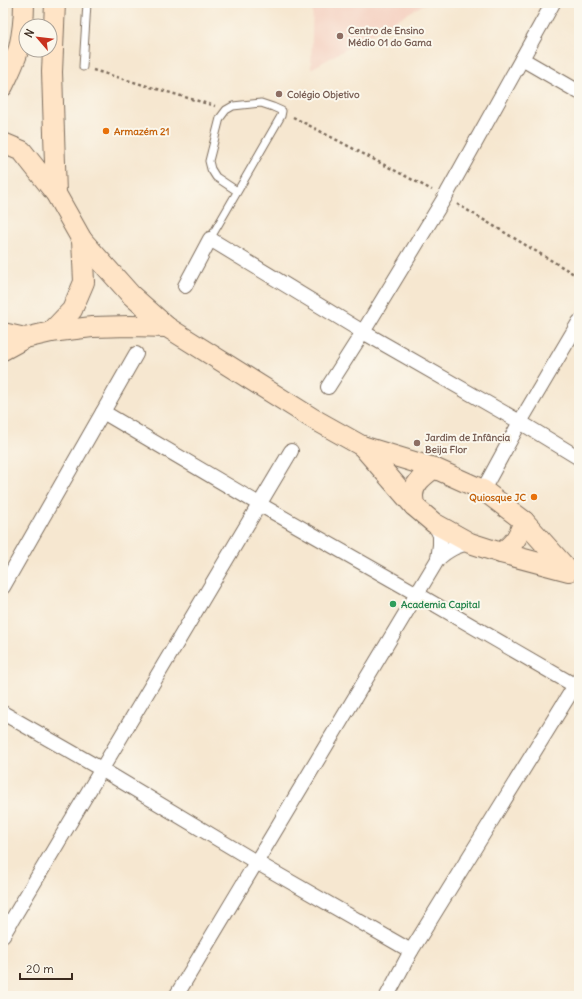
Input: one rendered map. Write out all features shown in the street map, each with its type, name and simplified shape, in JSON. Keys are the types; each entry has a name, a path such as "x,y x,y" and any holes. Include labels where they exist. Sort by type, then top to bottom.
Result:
{"street":[{"path":"3,86 19,47 24,14 24,3"},
{"path":"55,3 52,72 56,194"},
{"path":"328,387 445,197 553,3"},
{"path":"522,59 579,92"},
{"path":"3,143 22,151 56,194 82,240 131,295 167,327 312,418 362,446 434,468 483,490 524,521 574,573"},
{"path":"184,286 210,239 363,332 520,422 579,458"},
{"path":"51,332 72,310 84,282 82,240"},
{"path":"483,490 520,422 579,322"},
{"path":"3,350 25,338 51,332 92,327 167,327"},
{"path":"3,333 25,338"},
{"path":"3,587 136,354"},
{"path":"103,412 259,504 578,684 411,951 387,996"},
{"path":"362,446 414,506 434,523 470,543 501,554 574,573"},
{"path":"3,935 291,451"},
{"path":"414,506 413,495 415,487 422,478 434,468"},
{"path":"501,554 514,543 519,535 524,521"},
{"path":"434,523 440,536 438,559"},
{"path":"176,996 438,559 445,552 455,546 470,543"},
{"path":"3,713 102,769 256,862 411,951"}],"lane":[{"path":"83,67 87,3"},
{"path":"210,239 281,116 282,111 261,103 233,106 226,110 220,118 209,161 211,169 216,177 237,191"}],"path":[{"path":"83,67 226,110"}],"shaded area":[{"name":"Centro de Ensino Médio 01 do Gama","path":"313,3 426,3 311,69"}],"place":[{"name":"Centro de Ensino Médio 01 do Gama","path":"340,36"},
{"name":"Colégio Objetivo","path":"279,94"},
{"name":"Armazém 21","path":"106,131"},
{"name":"Jardim de Infância Beija Flor","path":"417,443"},
{"name":"Quiosque JC","path":"534,497"},
{"name":"Academia Capital","path":"393,604"}]}
